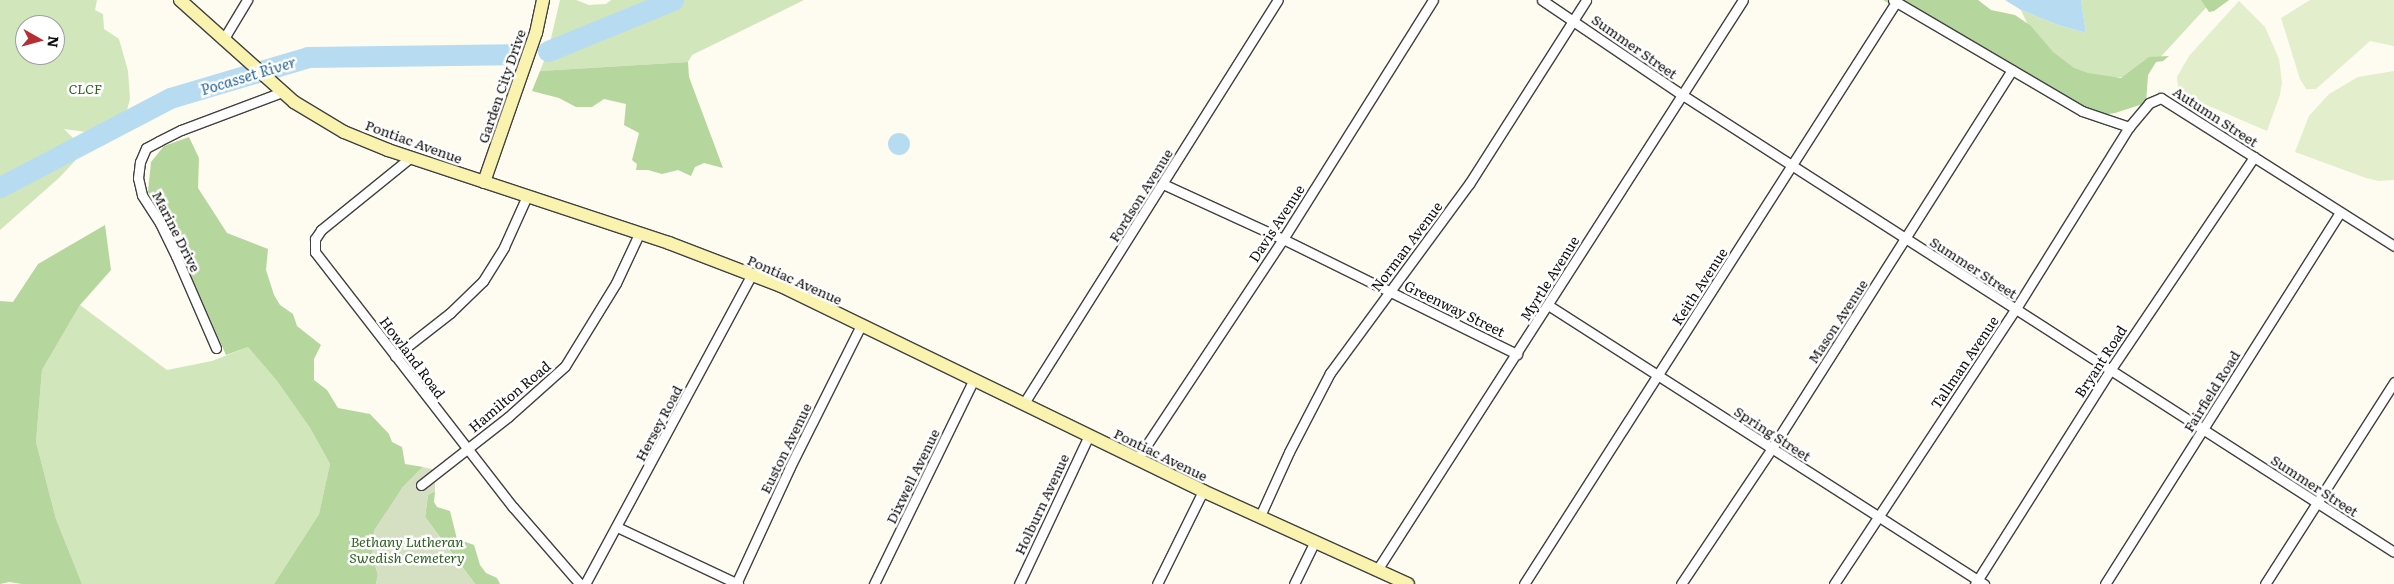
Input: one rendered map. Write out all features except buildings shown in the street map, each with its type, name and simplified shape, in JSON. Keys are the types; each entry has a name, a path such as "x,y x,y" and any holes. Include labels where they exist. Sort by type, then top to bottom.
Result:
{"main road":[{"name":"Pontiac Avenue","path":"180,0 282,92 313,115 344,132 411,157 752,274 1024,402 1202,491 1407,584"},
{"name":"Garden City Drive","path":"484,182 536,33 543,0"}],"street":[{"path":"223,40 248,0"},
{"name":"Fordson Avenue","path":"1024,402 1278,0"},
{"name":"Davis Avenue","path":"1138,458 1283,239 1433,0"},
{"name":"Summer Street","path":"1542,0 1792,166 2394,552"},
{"name":"Norman Avenue","path":"1260,516 1289,452 1330,373 1470,184 1586,0"},
{"name":"Myrtle Avenue","path":"1377,570 1742,0"},
{"path":"1894,1 2082,111 2129,127"},
{"name":"Keith Avenue","path":"1524,584 1792,166 1894,1"},
{"name":"Mason Avenue","path":"1681,584 1772,448 2012,70"},
{"name":"Marine Drive","path":"216,348 172,248 142,195 138,178 140,162 146,148 181,130 282,92"},
{"name":"Autumn Street","path":"2129,127 2149,103 2161,98 2394,246"},
{"name":"Tallman Avenue","path":"1834,584 1877,516 2015,310 2129,127"},
{"name":"Howland Road","path":"411,157 320,230 315,239 315,252 513,506 580,584"},
{"name":"Bryant Road","path":"1979,583 2111,369 2254,157"},
{"name":"Greenway Street","path":"1163,184 1283,239 1517,354"},
{"path":"395,356 450,313 483,281 504,247 527,196"},
{"name":"Fairfield Road","path":"2105,584 2340,212"},
{"name":"Hamilton Road","path":"421,485 508,417 564,366 616,283 639,234"},
{"name":"Hersey Road","path":"585,584 752,274"},
{"name":"Spring Street","path":"1548,305 1979,583"},
{"name":"Euston Avenue","path":"737,584 790,467 861,325"},
{"name":"Dixwell Avenue","path":"874,584 974,380"},
{"path":"2265,584 2394,382"},
{"name":"Holburn Avenue","path":"1019,584 1089,436"},
{"path":"1157,584 1202,491"},
{"path":"617,527 737,584"},
{"path":"1294,584 1315,541"}],"green space":[{"name":"CLCF","path":"0,0 97,0 95,10 103,14 104,29 119,39 128,71 130,99 127,110 117,127 94,133 64,129 85,150 60,177 0,230"},
{"path":"560,0 576,0 589,5 606,4 611,0 804,0 692,55 688,62 540,71 548,51"},
{"path":"1883,0 1978,0 1991,10 2015,15 2031,26 2053,52 2074,68 2088,73 2121,78 2149,57 2169,56 2163,61 2156,62 2148,75 2146,103 2115,113 2101,115 2080,110"},
{"path":"2081,0 2213,0 2143,76 2085,79 2038,47 2021,10 2058,25 2086,33"},
{"path":"2201,0 2229,0 2214,11 2209,12"},
{"path":"2310,0 2394,0 2394,46 2370,41 2316,89 2306,89 2300,79 2281,18"},
{"path":"2239,1 2265,27 2279,59 2282,82 2280,95 2267,131 2202,103 2178,87 2177,77 2189,56"},
{"path":"688,62 689,77 723,168 704,163 695,167 691,176 678,170 662,174 648,170 636,170 637,164 632,160 639,133 624,125 626,104 604,99 592,107 576,107 559,98 532,91 540,71"},
{"path":"2394,71 2394,180 2379,181 2366,178 2295,152 2309,116 2329,94 2358,77"},
{"path":"189,137 199,158 198,188 227,233 268,249 266,270 274,295 280,305 293,314 297,326 321,345 314,359 314,380 327,390 338,408 370,414 389,434 392,442 402,447 405,464 423,467 402,488 372,554 378,575 376,584 274,584 319,514 330,464 310,428 277,381 248,347 226,355 171,231 148,192 151,162 164,146"},
{"path":"105,225 111,270 80,305 42,370 36,442 56,519 82,584 22,584 9,582 0,584 0,301 13,302 38,264"},
{"path":"80,305 167,370 212,361 248,347 277,381 310,428 330,464 319,514 274,584 82,584 56,519 36,442 42,370"},
{"name":"Bethany Lutheran Swedish Cemetery","path":"423,467 435,470 435,491 428,495 425,517 475,584 376,584 378,575 372,554 374,530 402,488"},
{"path":"435,491 434,502 437,507 450,511 457,539 474,545 480,565 486,573 497,578 500,584 475,584 425,517 428,495"}],"water":[{"path":"2005,0 2081,0 2086,33 2058,25 2021,10"},
{"path":"899,133 907,136 910,144 907,152 899,155 891,152 888,144 891,136"}],"waterway":[{"name":"Pocasset River","path":"548,51 673,0"},
{"name":"Pocasset River","path":"0,187 170,98 308,57 519,54"}]}
